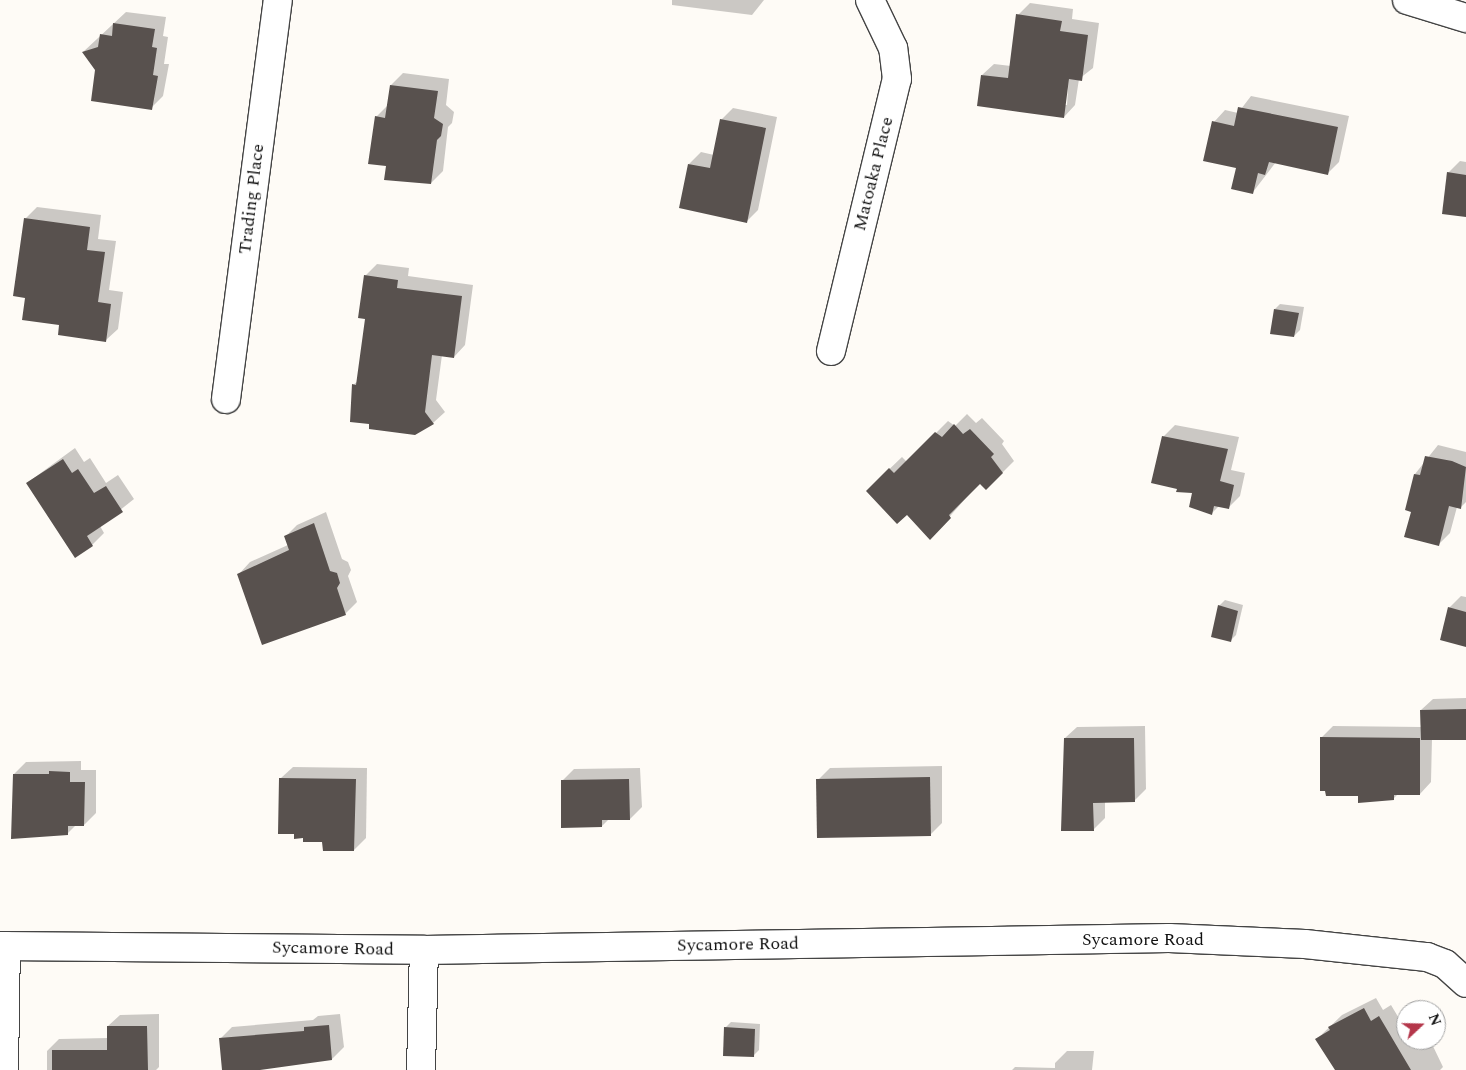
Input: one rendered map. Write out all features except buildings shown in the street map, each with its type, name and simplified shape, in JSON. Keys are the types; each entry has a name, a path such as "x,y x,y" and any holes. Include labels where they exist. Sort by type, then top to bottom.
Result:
{"street":[{"name":"Trading Place","path":"226,398 278,0"},
{"name":"Matoaka Place","path":"831,351 898,79 894,48 870,0"},
{"path":"1407,0 1466,18"},
{"name":"Sycamore Road","path":"3,946 424,950 1169,938 1305,944 1427,957 1445,964 1466,983"},
{"path":"3,946 4,1070"},
{"path":"421,1070 424,950"}]}
